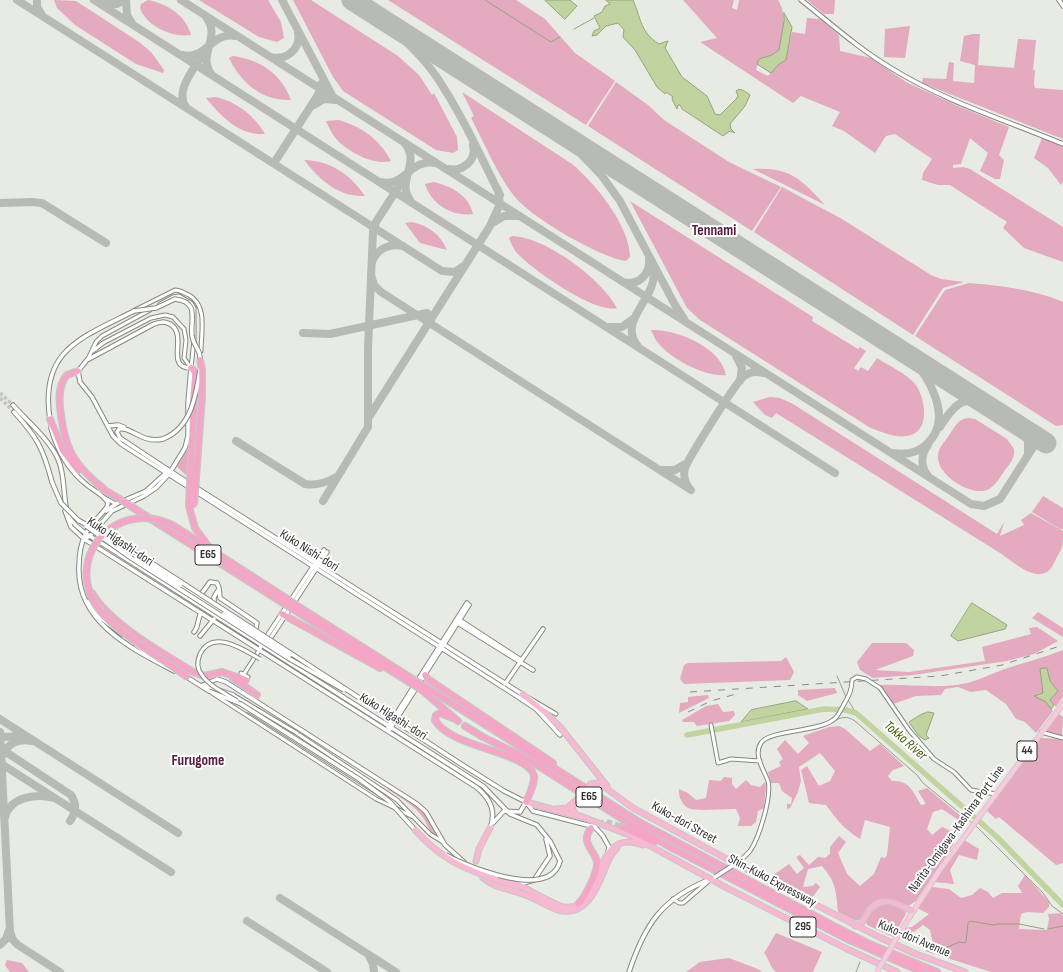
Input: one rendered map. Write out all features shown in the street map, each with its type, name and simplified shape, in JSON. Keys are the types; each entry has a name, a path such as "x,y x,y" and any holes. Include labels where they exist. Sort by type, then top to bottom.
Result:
{"highway":[{"path":"191,505 202,397 202,370 200,360"},
{"path":"191,368 195,372 190,462 191,505 195,528 206,543 223,558"},
{"path":"78,371 67,375 60,389 64,436 70,452 80,467 104,489"},
{"path":"50,419 59,444 67,460 86,477 104,489"},
{"name":"E65","path":"104,489 601,798"},
{"path":"188,677 110,621 94,602 89,583 88,570 91,555 102,536 116,524 134,518 151,517 166,521 223,558"},
{"name":"E65","path":"223,558 284,600"},
{"path":"89,583 96,599 106,610 178,665 188,677"},
{"name":"E65","path":"298,609 392,672 410,680"},
{"path":"284,616 374,666 392,672"},
{"path":"164,654 199,675 204,676 218,672 247,679"},
{"path":"227,674 257,695"},
{"path":"425,675 428,679 571,775 601,798"},
{"name":"E65","path":"424,689 456,720 440,713 436,715 435,720 438,724 464,742 507,756 530,770 534,781 526,802"},
{"name":"295","path":"522,694 561,728 597,776 625,803"},
{"name":"E65","path":"465,726 483,737 526,758 635,827 713,868"},
{"name":"Kuko-dori Street","path":"575,803 591,784 598,783 625,803 733,865 855,926"},
{"name":"Shin-Kuko Expressway","path":"601,798 664,836 834,926 878,948 937,972"},
{"path":"526,802 559,810 567,808 575,803"},
{"name":"295","path":"526,802 588,819"},
{"name":"295","path":"575,803 572,808 574,812 632,836 840,946 897,972"},
{"path":"622,827 713,868"},
{"path":"476,861 479,849 490,828"},
{"path":"578,904 586,894 596,868 596,860 587,843 587,835 591,828"},
{"path":"415,830 433,849 448,860 472,872 534,891"},
{"path":"483,878 494,885 521,892 562,911 575,910 586,904 594,894 613,851 619,846 630,842"},
{"path":"539,901 569,907 578,904 589,895 608,852 617,845 630,842 639,843 660,852"},
{"name":"Shin-Kuko Expressway","path":"713,868 844,938 922,972"},
{"path":"509,880 534,891 560,906"},
{"path":"855,926 862,922 872,908 884,901 892,901 912,911"},
{"path":"862,922 865,931"},
{"name":"Kuko-dori Avenue","path":"855,926 916,954 965,972"}],"main road":[{"name":"Narita-Omigawa-Kashima Port Line","path":"877,972 912,911 960,842 1063,704"}],"street":[{"path":"801,0 875,58 906,76 946,96 1063,144"},
{"path":"1059,0 1063,6"},
{"path":"50,419 48,396 49,380 61,356 71,345 83,337 174,290 181,291 194,298 198,302 202,311 201,351 197,387 189,415 178,430 163,439 146,440 118,425 108,426"},
{"path":"78,371 91,354 96,342 102,336 173,297 179,296 191,303 195,310 188,440 185,448 170,472 148,494 122,506 107,516 90,536 84,539"},
{"path":"134,311 156,308 175,299 189,305 193,311 192,336 201,351"},
{"path":"91,354 99,346 137,325 151,318 165,315 173,317 184,329 186,340 184,358 191,368"},
{"path":"87,360 162,322 169,324 176,330 178,337 177,359 179,364 182,367 191,368"},
{"name":"Kuko Nishi-dori","path":"78,371 80,382 95,401 118,442 164,472 170,472 444,643 536,709 560,735"},
{"path":"13,405 54,452 62,470 66,496"},
{"path":"14,412 30,429 40,444 46,459 52,482 61,504 78,520 100,537 323,679 359,699 504,791 526,802 531,809 586,823 595,827 603,836 609,847 608,852"},
{"path":"125,428 118,430 118,436 170,472"},
{"path":"67,460 84,483 104,497 122,506"},
{"path":"100,516 116,504 146,491 164,472"},
{"name":"Kuko Higashi-dori","path":"66,496 69,517 90,536 389,728 483,786 506,811"},
{"name":"Kuko Higashi-dori","path":"66,496 67,519 74,531 84,539 201,613 262,647"},
{"path":"104,497 108,505 86,533 79,564 79,579 82,592 87,604 96,618 114,635 133,648 203,685 387,804 415,817"},
{"path":"78,520 135,552 326,675 359,699"},
{"path":"102,533 224,614 290,655 326,675"},
{"path":"100,537 136,557"},
{"path":"247,679 242,673 284,616 326,551"},
{"name":"Kuko Nishi-dori","path":"317,565 440,647 522,694"},
{"path":"199,597 210,582 217,583 219,589 220,598 256,622 258,625 256,628 250,628 215,605 214,597 219,589"},
{"path":"82,592 92,607 112,627 146,653 188,677 376,799 395,808"},
{"path":"389,728 468,604"},
{"path":"194,632 199,626 198,618 201,613"},
{"path":"200,636 213,620 214,618 212,614"},
{"path":"457,621 533,670"},
{"path":"504,685 543,629"},
{"path":"260,659 240,647 223,642 209,645 199,656 198,664 202,676 241,704 359,779 395,808 415,830 448,856 483,870 508,877 532,881 544,879 555,871 560,862 557,854 537,825 513,816 506,811"},
{"path":"389,728 425,675 440,647"},
{"path":"290,655 323,679"},
{"path":"672,899 679,903 683,903 713,878 744,857 752,847 766,809 768,782 758,754 761,743 768,737 826,724 839,714 850,694 852,680 857,677 866,679 880,688 910,730 934,759 954,772 971,790 996,794"},
{"path":"203,685 218,680 226,682 417,804 426,812 445,845"},
{"path":"203,685 233,695 295,732 397,800 430,834 475,870 509,880 528,882 537,877 550,856 544,834"},
{"path":"209,691 241,704"},
{"path":"522,694 539,702 556,714"},
{"path":"711,724 718,763 731,759 760,761"},
{"name":"Kuko Higashi-dori","path":"389,728 483,792 490,800 493,809 493,819 490,828"},
{"path":"1041,732 1063,738"},
{"path":"490,828 501,813 506,811 516,813 520,812 526,802"},
{"path":"629,972 638,947 652,921 672,899 684,890 713,878"}],"shaded area":[{"path":"54,0 76,1 139,42 151,52 164,70 163,73 136,64 75,25 57,8"},
{"path":"148,0 162,4 180,16 185,22 191,35 176,35 168,33 154,25 143,14 140,8 141,4"},
{"path":"199,0 268,0 281,22 284,38 277,42 259,37"},
{"path":"293,0 311,0 398,56 419,75 432,95 434,93 457,137 458,150 453,153 436,150 343,91 333,77"},
{"path":"388,0 516,0 545,19 575,53 615,81 586,125"},
{"path":"545,0 570,0 577,6 565,19"},
{"path":"606,0 633,0 648,35 659,44 668,41 665,48 682,77 707,96 715,114 720,115 736,99 738,96 736,91 743,90 750,95 745,106 730,124 731,129 735,133 730,131 723,136 682,109 680,105 678,105 677,109 672,99 673,97 666,92 665,94 657,87 635,50 623,37 624,30 618,23 606,26 597,35 592,36 594,31 600,28 594,16 602,12 605,6 610,4"},
{"path":"683,0 734,0 732,8 737,10 739,0 778,0 784,18 779,50 772,55 759,59 756,70 768,76 779,64 786,60 792,32 805,34 807,18 820,19 839,35 840,51 871,58 906,82 1009,127 999,155 1004,160 1000,179 995,179 980,171 988,153 970,138 961,164 953,165 953,168 963,167 970,169 1063,227 1063,262 1024,248 1003,228 1007,222 950,185 938,185 922,180 923,173 932,159 895,134 886,136 875,153 844,131 832,126 840,112 801,96 793,103 700,42 717,38"},
{"path":"807,0 835,0 834,14 824,14"},
{"path":"784,13 792,27 786,60 779,64 771,73 757,64 759,59 772,55 779,50"},
{"path":"910,26 905,58 884,57 885,29"},
{"path":"980,34 978,65 1014,68 1018,39 1036,40 1033,70 1035,70 1035,88 1063,90 1063,139 922,83 923,78 946,79 949,62 954,63 953,81 974,83 975,65 960,61 964,36"},
{"path":"233,56 252,61 268,69 282,82 291,100 281,100 262,94 246,83 229,58"},
{"path":"616,82 648,105 664,120 729,162 781,187 752,231 588,126"},
{"path":"462,92 572,164 591,182 610,206 624,232 630,257 626,261 601,253 568,236 536,216 516,198 503,180 471,118 474,116"},
{"path":"216,97 231,102 244,110 256,121 265,134 247,132 231,124 206,98"},
{"path":"339,120 356,126 370,135 387,153 391,161 378,162 364,158 344,146 335,137 326,121"},
{"path":"1042,138 1063,147 1063,182 1061,185 1048,168 1034,158"},
{"path":"304,160 323,163 339,170 353,181 365,196 346,194 330,186 316,174"},
{"path":"753,169 776,170 794,176 809,188 825,205"},
{"path":"433,182 458,192 468,202 473,214 457,213 443,208 432,198 425,184"},
{"path":"782,187 842,219 931,275 941,279 964,282 943,288 913,335 754,232"},
{"path":"630,201 813,317 812,321 858,349 860,347 866,351 854,368 858,371 861,367 868,371 877,358 907,376 919,390 924,406 923,422 920,429 907,436 897,436 869,427 700,320 687,308"},
{"path":"412,222 429,228 441,239 447,250 420,243 405,223"},
{"path":"512,236 525,238 540,244 571,262 599,285 610,297 617,308 607,308 594,304 564,289 549,279 516,252 509,238"},
{"path":"969,283 1017,289 1041,294 1063,302 1063,425 1056,426 915,336 945,290"},
{"path":"651,330 661,330 684,336 707,348 716,356 726,375 709,374 680,361 659,344"},
{"path":"770,397 780,398 793,404 997,534 1004,522 1000,536 1024,525 1021,520 1031,513 1063,531 1062,548 1054,563 1049,570 1043,574 1028,572 776,413 772,418 765,415 753,402"},
{"path":"965,418 975,419 1007,439 1014,449 1012,461 998,481 989,489 982,491 966,488 950,478 944,472 938,458 938,452 957,424"},
{"path":"189,446 187,476 177,467"},
{"path":"1043,496 1063,508 1063,529 1060,529 1032,512"},
{"path":"972,603 1007,625 1005,629 958,641 951,636"},
{"path":"1038,612 1063,628 1063,637 1032,618"},
{"path":"1037,627 1058,641 1034,654 1007,661 913,675 873,678 860,670 857,662 872,643 906,643 914,650 913,656 875,670 909,672 985,661 982,647 1031,634 1029,628"},
{"path":"1063,650 1063,697 1056,707 1050,700 1058,691 1050,681 1047,668 1043,693 1037,694 1053,711 1036,733 1025,722 1016,719 1006,704 986,690 971,692 958,687 945,689 941,695 916,696 893,704 880,685 946,686 962,684"},
{"path":"786,657 794,672 790,680 684,684 680,679 684,665 688,663 781,661"},
{"path":"1047,668 1050,681 1058,691 1050,700 1054,705 1051,709 1046,702 1034,696 1043,693 1040,669"},
{"path":"835,688 837,693 807,701 798,695 798,690"},
{"path":"708,695 709,698 679,713 680,703 688,702 688,697"},
{"path":"796,701 808,709 741,722 751,710"},
{"path":"718,704 723,712 734,711 735,715 729,721 697,726 694,722 683,722 682,720 706,706"},
{"path":"928,712 934,713 926,735 929,738 925,740 919,736 909,722"},
{"path":"1058,713 1063,717 1062,736 1045,732"},
{"path":"839,726 845,729 870,751 880,744 904,766 893,770 888,776 892,781 903,782 907,785 913,791 921,805 926,804 918,791 927,788 963,818 960,821 942,809 933,812 927,829 932,835 942,827 949,830 954,844 916,901 908,906 893,900 881,901 870,908 859,920 856,921 838,912 837,898 833,882 822,866 808,869 803,887 812,886 816,883 820,887 812,898 769,878 789,864 797,874 804,868 796,857 800,855 809,865 818,857 825,858 830,854 830,847 839,836 846,842 838,853 847,874 860,886 874,874 881,857 885,858 887,855 890,827 865,820 860,839 841,824 826,805 809,803 801,770 807,766 819,786 830,781 835,771 820,753 799,767 801,781 798,792 790,808 787,809 787,804 791,804 792,798 782,791 779,783 771,783 768,772 781,766 779,762 783,759 777,749 785,740 798,754 809,743 803,736 829,727"},
{"path":"1041,738 1062,739 1063,742 1063,863 1056,865 999,817 996,819 987,811"},
{"path":"724,777 732,778 732,784 736,789 746,780 751,785 760,787 765,782 764,808 758,811 756,822 751,826 738,826 740,818 736,809 695,810 688,808 679,795 679,789 688,793 696,800 706,798 709,780 721,781"},
{"path":"389,787 422,809 437,837 432,833 417,811 405,800 387,789"},
{"path":"964,840 979,849 977,860 959,855 950,870 954,884 934,882"},
{"path":"1025,875 1049,902 1049,907 1043,913 1027,912 1021,914 1019,929 1047,930 1049,919 1048,914 1061,913 1063,916 1063,972 991,972 925,951 934,948 930,930 923,925 915,931 901,935 905,928 912,927 929,914 917,908 932,887 949,889 961,898 972,895 980,888 988,892 993,898 1002,893 1022,893 1018,886"},
{"path":"889,903 905,910 906,914 893,937 867,925 866,922 875,909 881,905"},
{"path":"776,933 822,952 813,972 776,972 774,970 764,953"},
{"path":"729,958 762,972 686,972 700,962"},
{"path":"7,960 22,963 29,972 10,972 5,965"}],"waterway":[{"path":"485,0 551,42 560,37"},
{"path":"574,29 594,18"},
{"path":"837,676 846,697"},
{"path":"848,700 856,713"},
{"name":"Tokko River","path":"687,735 824,709 846,710 856,713 997,837 1063,905"},
{"path":"832,723 843,718 849,718 855,721 917,775 923,783 972,823"},
{"path":"975,825 1043,893 1052,906 1063,914"},
{"path":"921,945 939,951 959,942 965,943 968,923 970,921 993,925 1019,924 1044,929"},
{"path":"1048,929 1063,926"},
{"path":"856,972 860,962"}],"taxiway":[{"path":"17,0 442,271 455,272 465,265"},
{"path":"37,0 37,7 42,15"},
{"path":"94,0 835,473"},
{"path":"103,4 117,4 124,0"},
{"path":"126,0 127,15 132,23"},
{"path":"181,0 971,504 984,506 1000,499 1039,438"},
{"path":"282,0 332,95"},
{"path":"206,17 212,32 207,52 207,67 211,74"},
{"path":"378,17 409,45 436,76 462,119 500,195"},
{"path":"271,57 282,57 295,49 298,33"},
{"path":"182,55 190,56 197,54 220,38 235,36"},
{"path":"186,107 183,100 185,84 209,47"},
{"path":"274,163 318,95 321,84"},
{"path":"312,106 324,99 336,100"},
{"path":"561,133 602,176 620,201 675,305 684,319"},
{"path":"405,144 411,158 406,179 406,193 410,200"},
{"path":"448,169 459,169 468,164 473,156 473,145"},
{"path":"380,182 389,183 396,181 413,168 427,163 436,163"},
{"path":"323,501 368,427 368,349 373,231 376,222 408,172"},
{"path":"369,417 490,226 500,204 498,190"},
{"path":"0,203 42,203 106,243"},
{"path":"494,222 504,216 518,216"},
{"path":"372,262 380,250 393,245 403,246"},
{"path":"623,282 634,282 642,278 645,275 649,265 649,260"},
{"path":"637,345 632,335 632,326 635,317 651,289 654,279 653,268"},
{"path":"371,275 374,285 381,292 691,490"},
{"path":"303,333 330,334 427,313"},
{"path":"609,327 622,327 633,319"},
{"path":"892,453 901,454 919,450 926,445 934,435 938,423 939,411 931,386 924,374 908,355"},
{"path":"736,356 742,368 740,381"},
{"path":"689,488 686,483 684,473 685,468 712,421 738,382 743,377 753,372 763,373"},
{"path":"940,427 948,414 963,402 969,400 984,403"},
{"path":"1019,425 1028,440 1028,455"},
{"path":"236,441 305,484 322,483 338,476"},
{"path":"928,445 922,460 925,472 928,476"},
{"path":"662,470 675,470 687,463"},
{"path":"0,719 178,833"},
{"path":"0,732 10,932 13,940 18,945 60,972"},
{"path":"0,737 24,736"},
{"path":"3,755 8,747 14,742 23,740 32,741"},
{"path":"0,748 71,795 75,808 74,815 70,821"},
{"path":"0,763 171,872"},
{"path":"5,817 12,805 25,798 39,796 54,798"},
{"path":"280,898 396,972"},
{"path":"247,921 327,972"},
{"path":"0,945 6,939 9,930"},
{"path":"369,956 373,964 374,972"}],"runway":[{"path":"352,0 1046,443"}],"tunnel":[{"path":"0,393 13,405"},
{"path":"0,398 14,412"},
{"path":"591,828 602,822 622,827"}],"railway":[{"path":"690,692 940,676 1002,665 1063,645"},
{"path":"688,712 711,701 736,694"}],"district":[{"name":"Tennami","path":"714,231"},
{"name":"Furugome","path":"198,761"}]}
